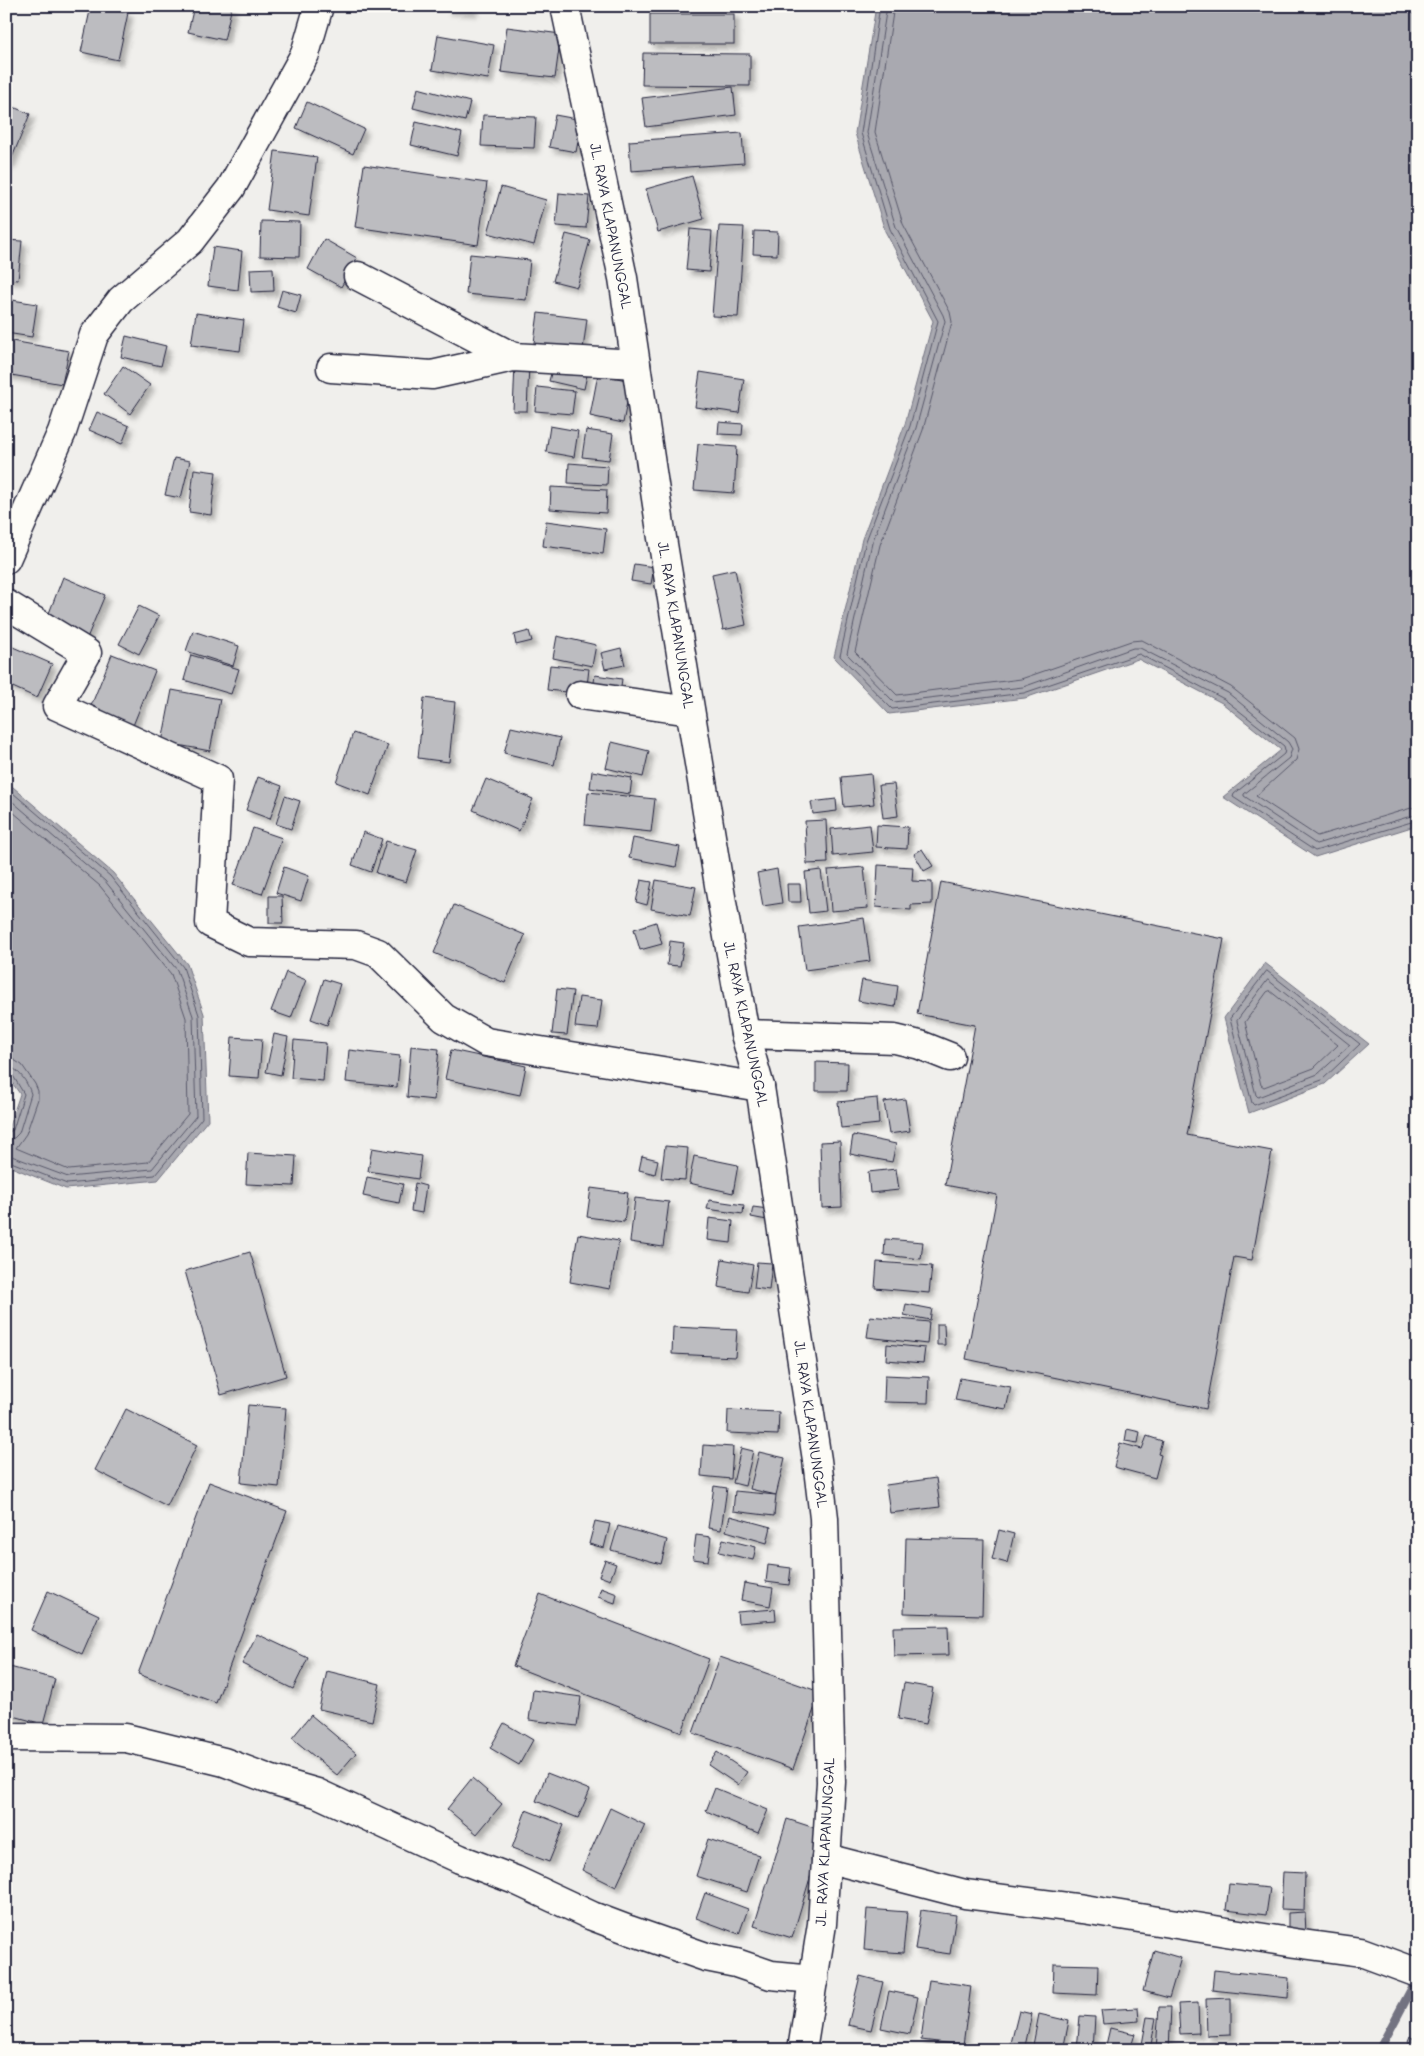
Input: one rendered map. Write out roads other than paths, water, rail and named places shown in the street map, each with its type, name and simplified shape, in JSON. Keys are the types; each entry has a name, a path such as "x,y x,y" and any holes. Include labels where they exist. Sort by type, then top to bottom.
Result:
{"street":[{"path":"6,559 62,432 94,335 121,300 190,241 231,188 304,54 319,6"},
{"name":"JL. RAYA KLAPANUNGGAL","path":"565,6 623,278 690,711 745,1034 760,1087 817,1460 824,1518 831,1782 822,1924 802,2050"},
{"path":"358,276 513,357"},
{"path":"331,368 432,375 513,357 636,364"},
{"path":"6,604 87,653 57,706 218,779 210,923 249,942 356,945 378,953 444,1018 486,1042 760,1087"},
{"path":"580,695 690,711"},
{"path":"745,1034 895,1039 920,1045 950,1057"},
{"path":"6,1737 126,1738 224,1762 272,1780 317,1793 460,1860 516,1880 592,1916 629,1930 706,1957 736,1963 771,1975 814,1979"},
{"path":"826,1858 965,1894 1361,1952 1418,1973"}],"water":[{"path":"876,6 1418,6 1418,825 1315,857 1223,797 1281,750 1222,703 1138,659 1025,698 889,714 834,657 862,539 905,424 933,321 885,231 855,133"},
{"path":"6,781 113,873 187,964 204,1014 208,1120 158,1180 66,1189 6,1165 6,1135 20,1094 6,1074"},
{"path":"1265,963 1369,1044 1325,1084 1249,1113 1224,1018"}],"waterway":[{"path":"1379,2050 1418,1977"}]}
